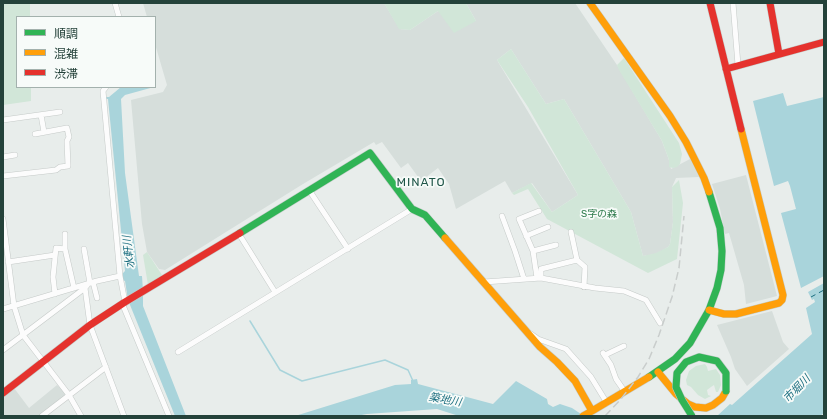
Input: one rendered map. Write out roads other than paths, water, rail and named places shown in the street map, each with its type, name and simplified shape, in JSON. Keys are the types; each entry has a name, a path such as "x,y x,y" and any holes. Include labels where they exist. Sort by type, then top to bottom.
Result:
{"street":[{"path":"115,3 119,16"},
{"path":"3,393 90,325 124,302 370,153 412,209 425,215 540,347 557,362 575,382 587,414 658,372 675,359 690,343 709,310 719,279 722,246 718,219 704,178 694,155 678,129 590,3"},
{"path":"709,310 724,314 736,314 779,303 783,297 710,3"},
{"path":"733,3 738,65"},
{"path":"770,3 779,54"},
{"path":"726,69 824,42"},
{"path":"105,88 103,91 120,276 124,302 169,416"},
{"path":"3,120 60,112"},
{"path":"41,115 44,132"},
{"path":"3,176 56,170 60,167 68,166 67,141 69,137 67,128 35,134"},
{"path":"3,157 15,155"},
{"path":"309,190 348,249"},
{"path":"178,352 412,209"},
{"path":"539,211 519,218 533,251 539,278"},
{"path":"502,216 524,279"},
{"path":"3,219 14,306 23,335 69,395 81,416"},
{"path":"526,236 548,227"},
{"path":"571,232 577,260 585,267 584,287"},
{"path":"65,234 65,249 74,288"},
{"path":"238,234 275,292"},
{"path":"533,251 556,245"},
{"path":"55,294 53,277 56,248 65,249"},
{"path":"84,249 91,283 97,298"},
{"path":"8,262 55,255"},
{"path":"539,278 541,269 577,260"},
{"path":"3,309 120,276"},
{"path":"484,282 539,278 584,287 624,291 645,299 660,323"},
{"path":"3,350 91,283"},
{"path":"85,288 90,325 124,416"},
{"path":"525,330 538,339 566,348 591,377 606,402"},
{"path":"624,346 604,354 611,365 616,379 625,392"},
{"path":"658,372 676,394 688,404 695,407 706,408 722,398 726,391 728,380 722,366 717,361 698,357 686,362 677,373 676,387 682,400 692,416"},
{"path":"42,416 106,367"}],"water":[{"name":"水軒川","path":"120,88 150,88 125,95 121,99 125,173 139,276 142,276 143,306 186,416 175,416 128,300 125,281 122,280 122,274 125,271 108,99 105,99 105,97 109,97"},
{"path":"783,93 787,106 824,97 824,276 801,288 781,213 796,209 788,181 774,186 753,101"},
{"name":"市堀川","path":"824,283 824,413 820,416 717,416 730,404 732,405 812,334 806,308 815,302 814,299 812,300 808,292"},
{"name":"築地川","path":"417,379 418,384 493,404 516,381 547,399 548,404 553,407 560,404 572,408 584,416 459,416 437,409 356,416 295,416 395,385 411,384 411,380"}],"waterway":[{"path":"250,321 280,370 302,381 385,360 408,370 413,381"}],"railway":[{"path":"605,416 621,399 638,377 649,359 659,335 672,297 679,268 684,216"}],"district":[{"name":"MINATO","path":"421,183"}],"park label":[{"name":"S字の森","path":"599,214"}]}
